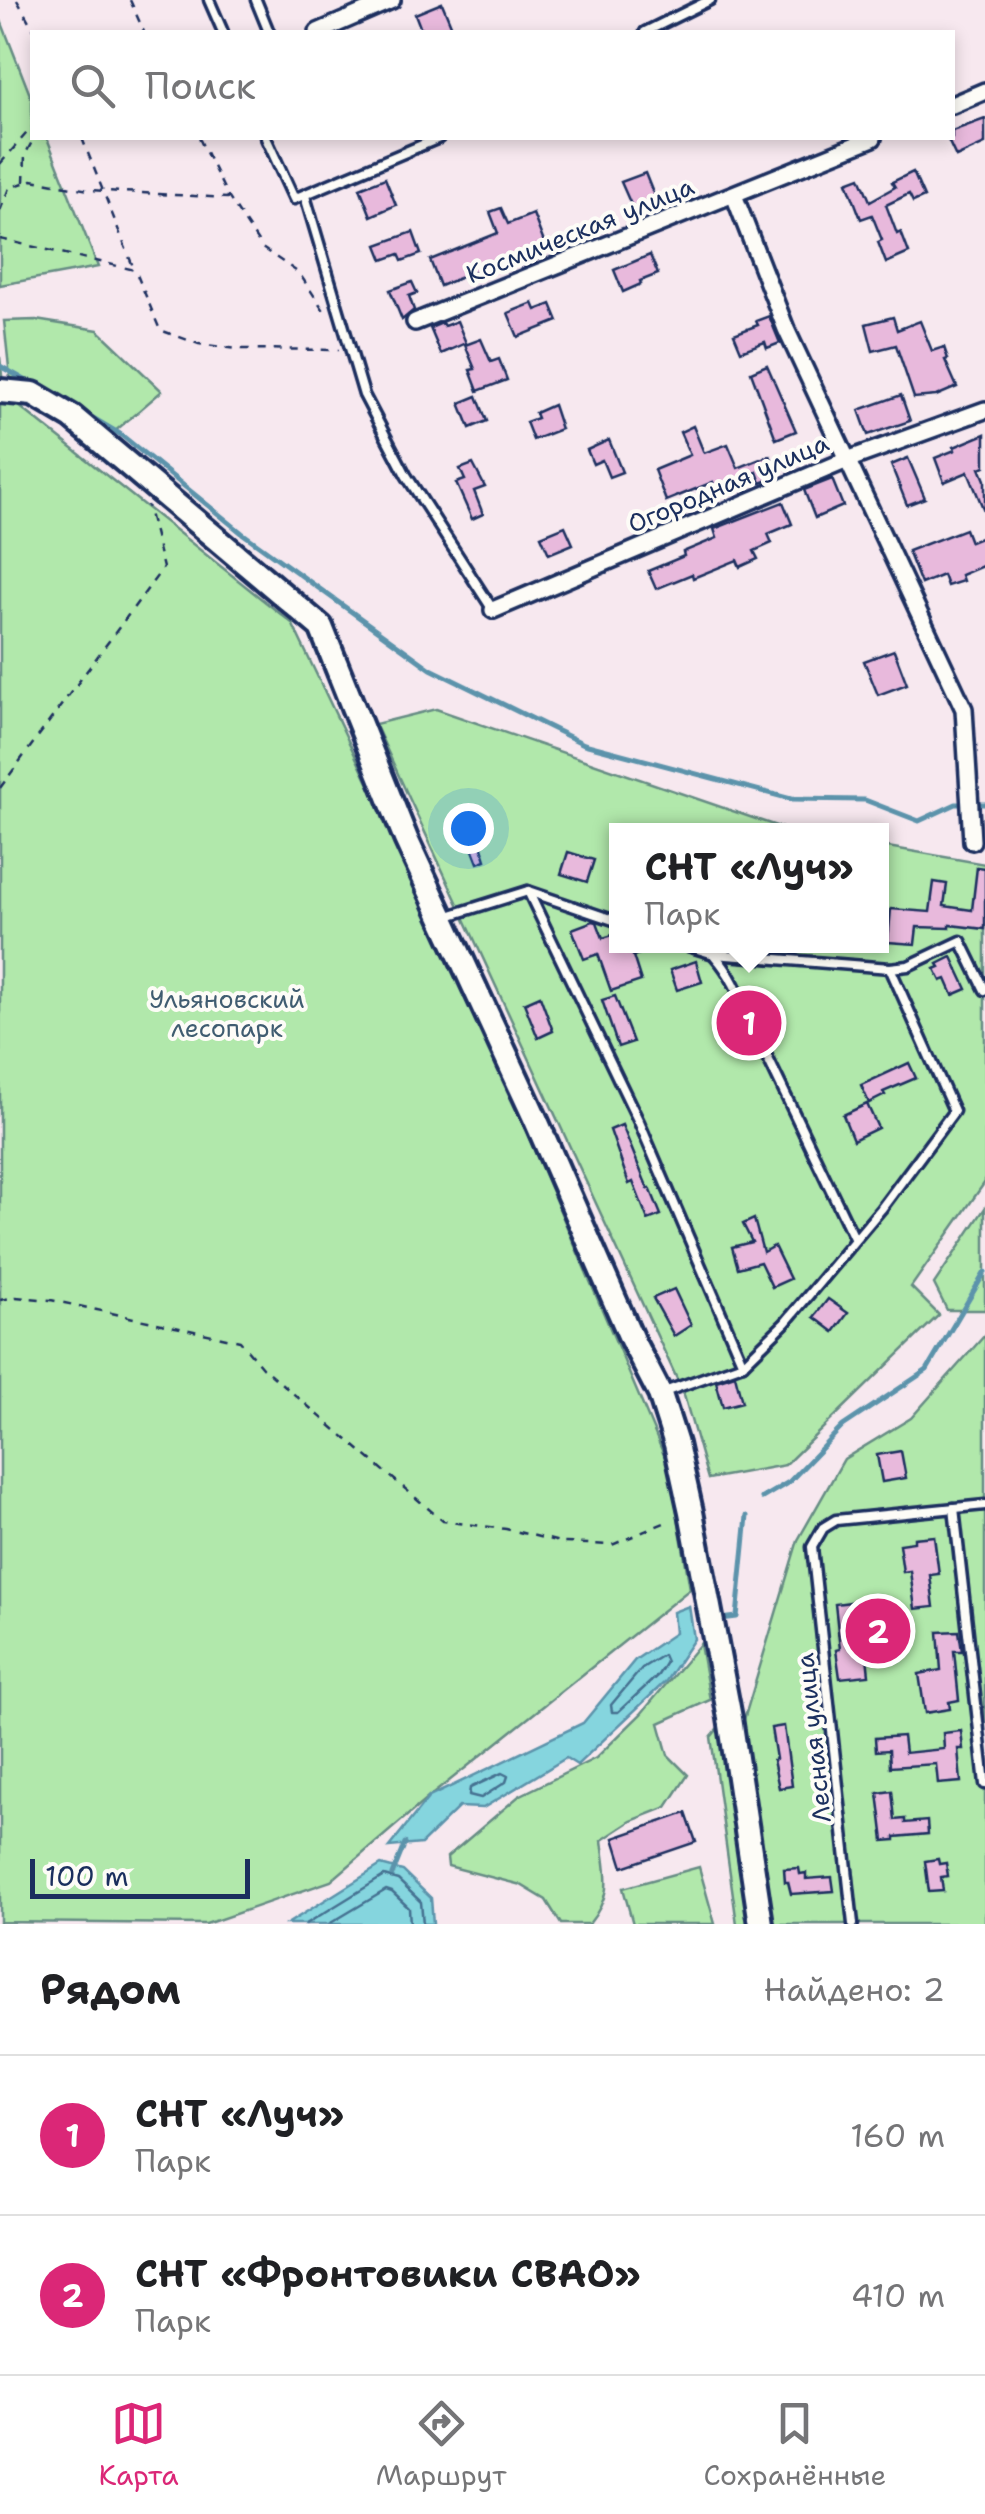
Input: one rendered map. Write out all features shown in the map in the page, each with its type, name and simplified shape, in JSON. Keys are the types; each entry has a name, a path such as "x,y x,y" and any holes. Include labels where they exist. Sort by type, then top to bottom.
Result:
{"street":[{"path":"323,30 392,0"},
{"path":"955,104 985,92"},
{"name":"Космическая улица","path":"415,322 868,140"},
{"path":"734,195 786,330 964,709 972,841"},
{"path":"0,391 33,394 72,417 321,626 406,839 660,1394 691,1512 730,1718 761,1924"},
{"name":"Огородная улица","path":"493,610 846,460 985,410"}],"lane":[{"path":"208,0 222,30"},
{"path":"256,0 268,30"},
{"path":"649,30 710,0"},
{"path":"267,140 294,199 434,140"},
{"path":"304,196 364,395 406,476 493,610"},
{"path":"528,891 640,1122 743,1364"},
{"path":"442,918 528,891 609,919"},
{"path":"711,953 890,968 908,966 961,941 985,990"},
{"path":"714,954 736,986 854,1238"},
{"path":"660,1394 743,1364 785,1323 881,1209 954,1112 890,968"},
{"path":"985,1505 954,1508 985,1784"},
{"name":"Лесная улица","path":"854,1924 812,1547 823,1528 836,1520 954,1508"}],"path":[{"path":"17,0 34,30"},
{"path":"130,0 143,30"},
{"path":"0,164 30,129"},
{"path":"24,182 25,155 33,140"},
{"path":"83,140 160,330 199,344 237,349 350,350"},
{"path":"201,140 229,198 262,248 300,273 330,319"},
{"path":"0,211 9,188 32,180 102,191 229,198"},
{"path":"0,239 135,270"},
{"path":"0,788 163,568 139,471"},
{"path":"0,1300 51,1300 240,1340 262,1367 443,1521 506,1529 564,1543 612,1545 691,1512"}],"green space":[{"path":"0,18 30,95 30,140 48,140 98,267 0,285"},
{"path":"36,320 98,330 162,391 113,433 10,377 4,321"},
{"name":"Ульяновский лесопарк","path":"0,357 4,394 292,623 457,969 670,1469 690,1589 429,1797 331,1881 206,1924 0,1922"},
{"path":"436,709 767,823 609,823 609,953 889,953 889,847 985,864 985,1182 911,1287 939,1315 785,1465 708,1479 683,1392 375,724"},
{"path":"985,1208 985,1310 947,1310 934,1284"},
{"path":"985,1335 985,1924 773,1924 743,1723 798,1540 844,1459 911,1418"},
{"path":"700,1644 710,1700 659,1723 668,1755 688,1775 667,1807 631,1821 602,1840 605,1893 589,1924 561,1924 546,1900 521,1885 448,1866 447,1857 519,1796 596,1758 641,1714"},
{"path":"722,1724 752,1924 737,1924 711,1737"},
{"path":"699,1867 715,1924 633,1924 623,1888"}],"water":[{"path":"689,1606 694,1639 666,1681 577,1765 566,1758 483,1808 459,1807 421,1844 389,1847 429,1797 583,1723 635,1660 675,1633 673,1612"},
{"path":"381,1865 403,1871 431,1898 433,1924 287,1924"}],"building":[{"path":"442,3 453,30 421,30 415,14"},
{"path":"985,119 985,144 956,157 948,140 955,140 955,130"},
{"path":"913,172 924,197 913,202 909,194 886,205 909,253 886,263 872,215 861,219 847,182 860,177 870,201 895,187 892,182"},
{"path":"645,173 655,198 632,207 621,182"},
{"path":"385,178 396,205 371,216 360,188"},
{"path":"501,208 508,224 533,214 545,245 440,286 430,260 498,233 490,212"},
{"path":"413,232 421,254 402,261 399,254 383,260 377,245"},
{"path":"650,255 658,274 623,292 614,270"},
{"path":"412,282 417,293 409,296 414,310 402,320 390,290"},
{"path":"533,303 536,310 551,304 558,321 518,337 508,313"},
{"path":"769,316 780,343 767,348 765,342 741,351 734,334"},
{"path":"893,317 897,330 920,321 932,351 944,347 948,359 945,360 957,387 936,396 914,398 896,345 873,351 866,324"},
{"path":"457,321 466,343 441,354 430,328"},
{"path":"481,339 491,362 499,359 507,380 478,391 470,370 475,369 465,345"},
{"path":"767,365 796,431 776,439 751,372"},
{"path":"901,395 910,421 868,435 859,410"},
{"path":"477,396 487,421 470,428 460,403"},
{"path":"553,405 561,429 533,440 526,422"},
{"path":"693,426 704,453 728,444 738,468 770,455 779,476 761,483 757,472 715,489 713,482 666,501 654,470 690,455 680,432"},
{"path":"985,434 985,466 980,468 985,480 985,513 968,472 944,482 935,458"},
{"path":"609,440 622,472 609,477 602,460 593,464 587,450"},
{"path":"908,458 925,498 907,505 891,465"},
{"path":"473,464 485,487 474,491 483,514 472,519 456,483 465,480 460,469"},
{"path":"832,479 843,506 815,518 804,490"},
{"path":"783,502 792,524 768,534 772,543 754,551 758,559 740,567 737,560 656,589 648,571 717,538 714,529"},
{"path":"565,526 573,544 549,554 541,536"},
{"path":"965,529 970,542 985,536 985,565 961,575 963,581 947,586 943,575 921,584 908,551"},
{"path":"894,650 907,684 878,695 864,661"},
{"path":"472,815 486,860 478,863 468,837 460,840 454,821"},
{"path":"568,852 594,860 587,882 561,874"},
{"path":"977,867 985,868 985,929 917,927 915,944 889,942 891,909 930,912 934,882 947,884 944,906 972,910"},
{"path":"597,922 603,938 609,936 609,953 642,953 633,956 641,981 611,991 598,954 584,959 572,929"},
{"path":"952,957 967,989 953,995 946,979 941,981 935,969"},
{"path":"696,961 702,982 677,990 670,970"},
{"path":"540,996 553,1031 538,1038 524,1003"},
{"path":"615,996 633,1042 618,1047 602,1000"},
{"path":"909,1063 916,1078 883,1092 885,1095 869,1103 861,1085"},
{"path":"867,1104 878,1128 853,1140 843,1115"},
{"path":"622,1125 661,1215 648,1220 633,1182 629,1184 610,1130"},
{"path":"754,1219 763,1252 774,1246 790,1279 772,1287 760,1262 738,1268 732,1247 752,1242 743,1224"},
{"path":"674,1289 691,1325 674,1336 653,1298"},
{"path":"828,1299 848,1313 834,1332 814,1317"},
{"path":"735,1375 742,1402 723,1407 716,1381"},
{"path":"901,1451 906,1478 882,1482 877,1455"},
{"path":"934,1536 939,1574 930,1575 934,1607 915,1609 910,1571 903,1572 899,1544"},
{"path":"851,1602 856,1648 866,1647 869,1675 840,1678 835,1604"},
{"path":"959,1631 962,1651 954,1651 959,1700 949,1702 950,1709 925,1713 919,1674 941,1670 938,1632"},
{"path":"784,1726 792,1786 779,1788 771,1728"},
{"path":"961,1731 961,1782 938,1784 936,1764 890,1767 889,1750 876,1751 875,1738 903,1736 905,1753 944,1749 943,1733"},
{"path":"892,1791 895,1820 927,1821 928,1834 884,1841 878,1793"},
{"path":"686,1813 696,1842 623,1867 614,1838"},
{"path":"938,1859 939,1864 946,1863 948,1876 941,1877 943,1891 929,1892 925,1861"},
{"path":"799,1868 800,1874 806,1873 806,1879 832,1877 834,1891 791,1894 784,1869"}],"waterway":[{"path":"0,366 32,384"},
{"path":"81,411 120,434 242,533 431,669 584,744 791,799 865,800 919,821 956,804 985,804"},
{"path":"762,1498 789,1482 843,1426 927,1370 985,1272"},
{"path":"721,1619 737,1617 747,1516"},
{"path":"392,1875 405,1843"}],"place":[{"name":"СНТ «Луч»","path":"749,1023"},
{"name":"СНТ «Фронтовики СВАО»","path":"878,1631"}]}
